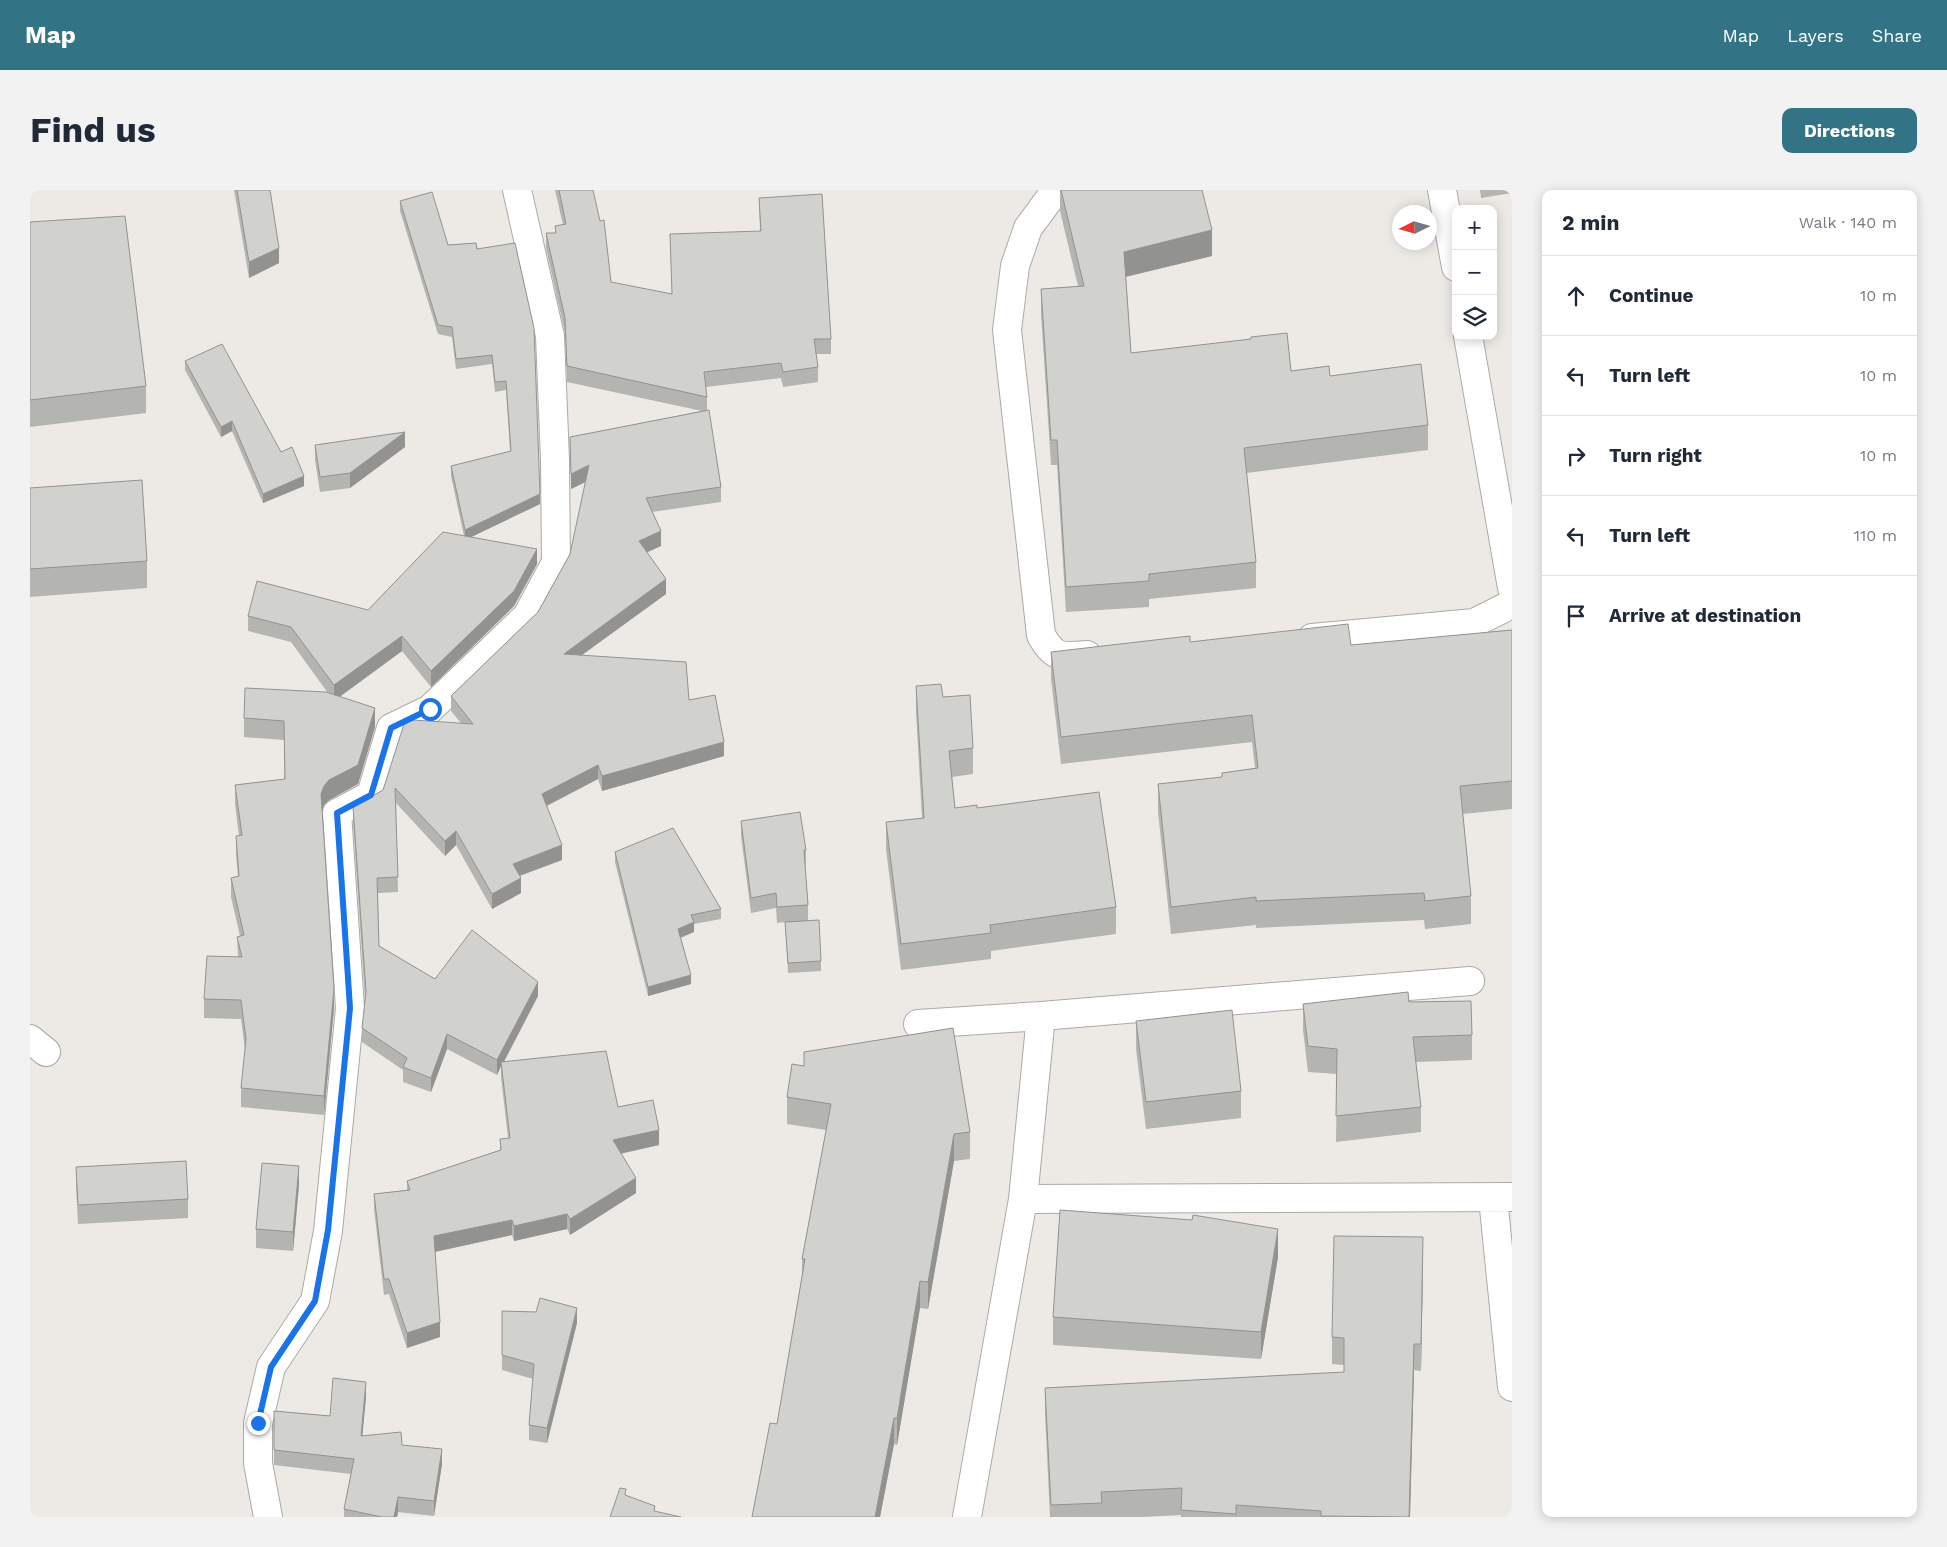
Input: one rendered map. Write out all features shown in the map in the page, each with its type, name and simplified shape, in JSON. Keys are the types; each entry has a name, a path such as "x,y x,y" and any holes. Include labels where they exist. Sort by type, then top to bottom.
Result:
{"street":[{"path":"268,1517 258,1463 258,1423 271,1367 315,1301 328,1230 350,1008 337,813 371,795 391,728 430,709 527,616 556,562 555,460 550,336 517,190"},
{"path":"1056,190 1028,228 1015,266 1007,330 1041,635 1049,650 1062,657 1110,654"},
{"path":"1442,190 1453,250"},
{"path":"1469,340 1512,588"},
{"path":"1291,640 1474,623 1512,604"},
{"path":"918,1024 1041,1016 1470,981"},
{"path":"967,1517 1023,1199 1041,1016"},
{"path":"1023,1199 1502,1197 1512,1387"}],"building":[{"path":"237,190 270,190 279,248 249,262"},
{"path":"559,190 593,190 600,221 604,220 611,282 672,294 670,234 761,231 759,198 822,194 831,339 814,339 818,367 783,372 781,363 704,372 707,397 567,366 565,318 546,233 556,233 555,226 566,224"},
{"path":"1061,190 1202,190 1212,230 1124,252 1131,353 1287,333 1291,371 1329,366 1330,376 1421,364 1428,425 1244,448 1256,562 1149,574 1149,581 1066,587 1057,440 1051,440 1041,289 1084,286"},
{"path":"432,192 448,245 476,243 477,249 515,243 534,328 540,494 465,530 451,466 511,451 506,381 495,382 492,355 456,359 452,327 438,325 400,201"},
{"path":"125,216 146,386 30,400 30,222"},
{"path":"222,344 281,452 292,447 304,476 263,494 232,421 221,427 185,361"},
{"path":"709,410 721,487 646,498 661,531 639,541 666,579 564,654 686,662 689,700 715,695 724,742 602,776 598,765 542,794 562,845 513,864 521,878 492,894 456,831 445,841 395,788 398,877 377,878 379,946 435,979 472,930 538,982 497,1060 447,1034 431,1078 403,1067 407,1058 362,1028 366,992 353,807 383,790 404,724 413,720 473,724 451,696 538,612 570,554 589,465 571,474 570,437"},
{"path":"405,432 350,473 320,477 315,445"},
{"path":"142,480 147,561 30,569 30,488"},
{"path":"443,532 537,549 514,591 431,671 402,636 334,685 291,627 248,616 257,581 368,610"},
{"path":"1348,624 1351,645 1512,630 1512,781 1460,786 1471,896 1425,901 1424,893 1256,901 1256,897 1171,907 1158,784 1222,777 1222,773 1258,768 1252,715 1061,737 1051,652 1190,636 1190,642"},
{"path":"941,684 943,697 970,695 973,748 949,751 955,808 977,805 977,808 1099,792 1116,907 990,925 991,933 901,944 886,822 924,818 916,686"},
{"path":"245,688 326,692 375,708 358,765 329,780 321,794 334,989 324,1096 241,1088 246,1039 241,1000 204,999 207,956 242,957 237,937 244,935 231,878 239,876 236,836 242,835 235,785 285,779 284,721 244,718"},
{"path":"800,812 806,850 804,850 808,905 777,907 776,893 751,898 741,821"},
{"path":"673,828 721,909 691,915 694,922 678,929 691,975 648,987 615,852"},
{"path":"819,920 821,961 788,963 785,922"},
{"path":"1408,992 1409,1002 1471,1001 1472,1035 1413,1037 1421,1107 1336,1116 1337,1049 1308,1046 1303,1004"},
{"path":"1232,1010 1241,1091 1146,1102 1136,1021"},
{"path":"953,1028 970,1132 954,1134 928,1282 920,1281 897,1418 894,1418 875,1517 752,1517 770,1423 777,1424 805,1259 802,1259 831,1104 787,1097 792,1064 804,1066 804,1052"},
{"path":"606,1051 618,1107 653,1100 659,1130 613,1140 636,1178 570,1219 567,1214 514,1226 512,1220 434,1236 440,1322 407,1333 389,1279 384,1279 374,1194 410,1190 407,1181 501,1150 500,1139 510,1138 501,1062"},
{"path":"186,1161 188,1199 78,1205 76,1167"},
{"path":"262,1163 299,1166 293,1232 256,1229"},
{"path":"1060,1210 1192,1220 1193,1215 1278,1229 1261,1332 1053,1317"},
{"path":"1334,1236 1423,1237 1421,1344 1414,1344 1409,1517 1321,1516 1321,1511 1236,1505 1236,1514 1181,1510 1182,1488 1101,1492 1102,1503 1051,1505 1045,1388 1344,1372 1344,1338 1332,1337"},
{"path":"540,1298 577,1308 547,1428 529,1425 534,1364 502,1355 502,1311 536,1312"},
{"path":"333,1378 366,1382 361,1436 401,1432 402,1445 442,1449 434,1501 398,1497 394,1517 382,1517 344,1509 354,1459 274,1450 274,1411 330,1416"},
{"path":"620,1488 626,1489 625,1495 655,1506 654,1511 681,1517 610,1517"}],"route":[{"path":"258,1423 271,1367 315,1301 328,1230 350,1008 338,852 337,813 371,795 391,728 430,709"}]}
